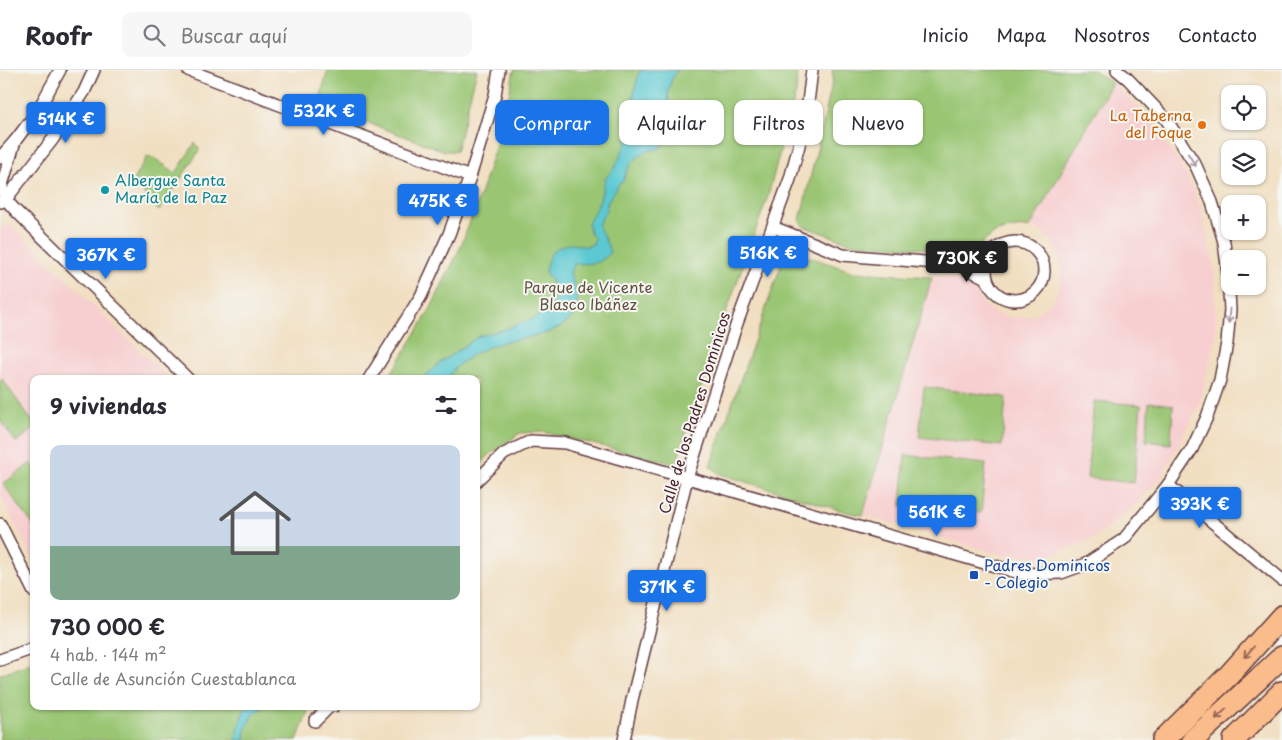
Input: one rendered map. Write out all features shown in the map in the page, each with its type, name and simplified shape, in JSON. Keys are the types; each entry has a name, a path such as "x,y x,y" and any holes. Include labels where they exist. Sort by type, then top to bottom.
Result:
{"highway":[{"path":"1163,740 1229,675 1282,616"},
{"path":"1194,740 1282,656"},
{"path":"1234,740 1282,692"}],"street":[{"path":"0,158 37,112 60,70"},
{"path":"3,201 53,139 84,92 94,70"},
{"path":"188,70 470,177"},
{"path":"372,375 421,296 449,234 470,177 494,95 499,70"},
{"name":"Calle de los Padres Dominicos","path":"624,740 632,700 687,478 736,326 790,179 806,119 812,70"},
{"path":"480,477 504,454 531,441 565,443 1023,574 1061,573 1086,564 1124,539 1168,485 1192,449 1207,417 1220,380 1227,342 1230,310 1224,242 1212,202 1196,166 1166,119 1117,70"},
{"path":"15,141 2,185 3,201 28,222 184,375"},
{"path":"773,227 842,255 959,265 986,278"},
{"path":"1014,242 1026,244 1036,250 1043,261 1045,273 1042,285 1034,294 1023,300 1011,301 999,296 990,288 986,278 988,258 1002,244 1014,242"},
{"path":"959,265 991,255"},
{"path":"1168,485 1282,580"},
{"path":"0,524 30,584"},
{"path":"0,660 30,649"},
{"path":"315,721 326,710"}],"shaded area":[{"path":"1112,83 1131,100 1155,127 1185,172 1201,208 1215,273 1216,336 1199,405 1160,479 1132,508 1095,538 1049,556 1002,555 863,515 932,277 967,280 985,306 996,313 1015,318 1034,315 1052,302 1060,286 1062,269 1059,255 1053,243 1043,233 1030,227"},
{"path":"4,226 12,226 165,375 30,375 30,554 0,494 0,229"}],"green space":[{"path":"328,70 477,70 456,151 445,151 318,105"},
{"name":"Parque de Vicente Blasco Ibáñez","path":"514,70 797,70 794,100 734,100 734,145 782,145 768,196 723,321 676,464 543,432 520,433 489,455 480,465 480,375 390,375 430,310 461,246 496,145 609,145 609,100 508,100"},
{"path":"832,70 1093,70 1112,83 1030,227 996,232 968,252 850,243 803,226 800,220 818,145 823,145 823,125 833,78"},
{"path":"195,143 199,151 159,211 133,180 147,157 154,158 176,173"},
{"path":"795,252 854,272 932,277 863,515 850,513 720,474 710,466 784,257"},
{"path":"2,379 30,418 30,432 16,442 0,420 0,381"},
{"path":"924,387 1006,397 1002,446 919,437"},
{"path":"1094,401 1141,405 1134,483 1087,478"},
{"path":"1149,402 1173,405 1171,444 1146,441"},
{"path":"905,455 986,464 981,513 901,506"},
{"path":"30,464 30,521 3,484"},
{"path":"30,663 30,710 308,710 297,740 0,740 0,674"}],"water":[{"path":"644,70 677,70 671,81 668,92 668,100 632,100 639,72"},
{"path":"626,145 662,145 659,149 647,151 634,160 628,168 623,181 608,201 606,211 598,225 610,252 598,262 574,264 570,273 577,299 575,311 569,320 547,332 497,344 481,350 460,363 450,375 426,375 441,362 479,336 506,329 535,318 555,301 558,293 545,271 548,259 554,250 565,245 587,246 593,244 595,238 590,233 588,224 600,200 605,179 615,167"},
{"path":"245,710 260,710 253,715 246,728 245,740 236,740"}],"place":[{"name":"La Taberna del Foque","path":"1202,125"},
{"name":"Albergue Santa María de la Paz","path":"105,190"},
{"name":"Padres Dominicos - Colegio","path":"974,575"}]}
